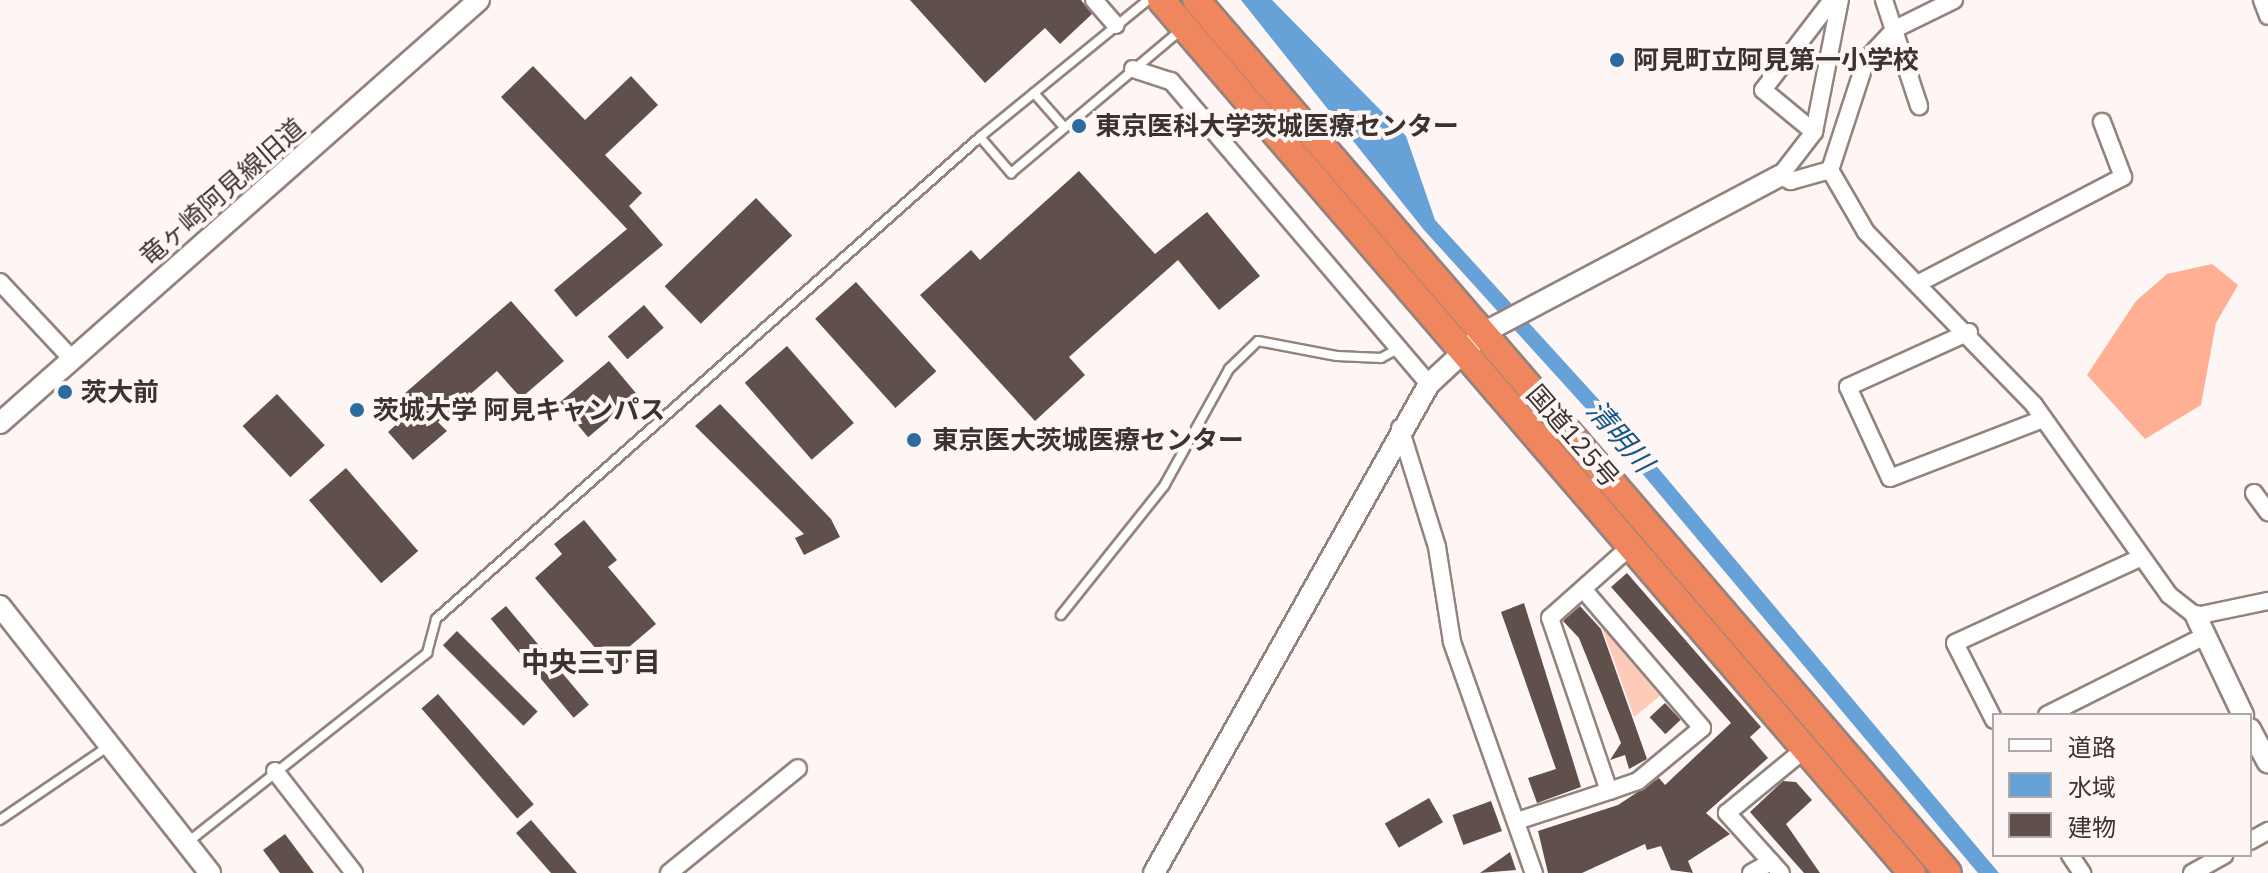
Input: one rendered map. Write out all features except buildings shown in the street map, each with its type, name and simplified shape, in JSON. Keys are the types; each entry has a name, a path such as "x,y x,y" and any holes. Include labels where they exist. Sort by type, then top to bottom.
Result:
{"highway":[{"name":"国道125号","path":"1161,0 1462,352 1633,544 1912,873"},
{"name":"国道125号","path":"1194,0 1485,332 1948,873"}],"street":[{"name":"竜ヶ崎阿見線旧道","path":"0,423 479,0"},
{"path":"1094,0 1116,25"},
{"path":"1814,132 1763,90 1832,0"},
{"path":"1154,873 1400,426 1429,384 1485,332 1780,176 1814,132 1840,0"},
{"path":"1884,0 1919,106"},
{"path":"1954,0 1895,29 1866,60 1830,170 1866,232 1969,332 2043,419 2138,559 2196,616 2242,713"},
{"path":"2262,0 2268,16"},
{"path":"1133,69 1171,81 1429,384"},
{"path":"1919,283 2123,177 2102,122"},
{"path":"1780,176 1791,181 1830,170"},
{"path":"0,282 72,359"},
{"path":"1969,332 1848,387 1890,478 2043,419"},
{"path":"1400,426 1437,547 1452,642 1520,820 1532,872"},
{"path":"2254,493 2268,512"},
{"path":"1609,791 1550,618 1633,544"},
{"path":"1992,716 1955,643 2138,559"},
{"path":"1520,820 1638,781 1702,728 1583,589"},
{"path":"2196,616 2268,601"},
{"path":"0,606 210,873"},
{"path":"2051,713 2205,636"},
{"path":"2252,733 2268,763"},
{"path":"1751,873 1776,867 1727,813 1806,748"},
{"path":"669,873 798,768"},
{"path":"275,771 354,873"},
{"path":"2192,873 2220,857"}],"lane":[{"path":"187,842 427,653 436,619 980,137 1148,0"},
{"path":"980,137 1011,173 1184,27 1194,0"},
{"path":"1034,93 1064,127"},
{"path":"1061,615 1164,486 1229,369 1258,341 1352,357 1381,358 1399,348"},
{"path":"0,820 111,744"}],"shaded area":[{"path":"2212,264 2238,285 2216,323 2201,405 2145,439 2087,375 2136,301 2167,274"},
{"path":"1601,625 1660,696 1634,717"}],"water":[{"name":"清明川","path":"1241,0 1272,0 1406,136 1435,220 1621,424 1999,873 1978,873 1609,434 1424,230"}],"place":[{"name":"阿見町立阿見第一小学校","path":"1617,60"},
{"name":"東京医科大学茨城医療センター","path":"1079,126"},
{"name":"茨大前","path":"65,392"},
{"name":"茨城大学 阿見キャンパス","path":"357,410"},
{"name":"東京医大茨城医療センター","path":"914,440"}],"district":[{"name":"中央三丁目","path":"591,662"}]}
